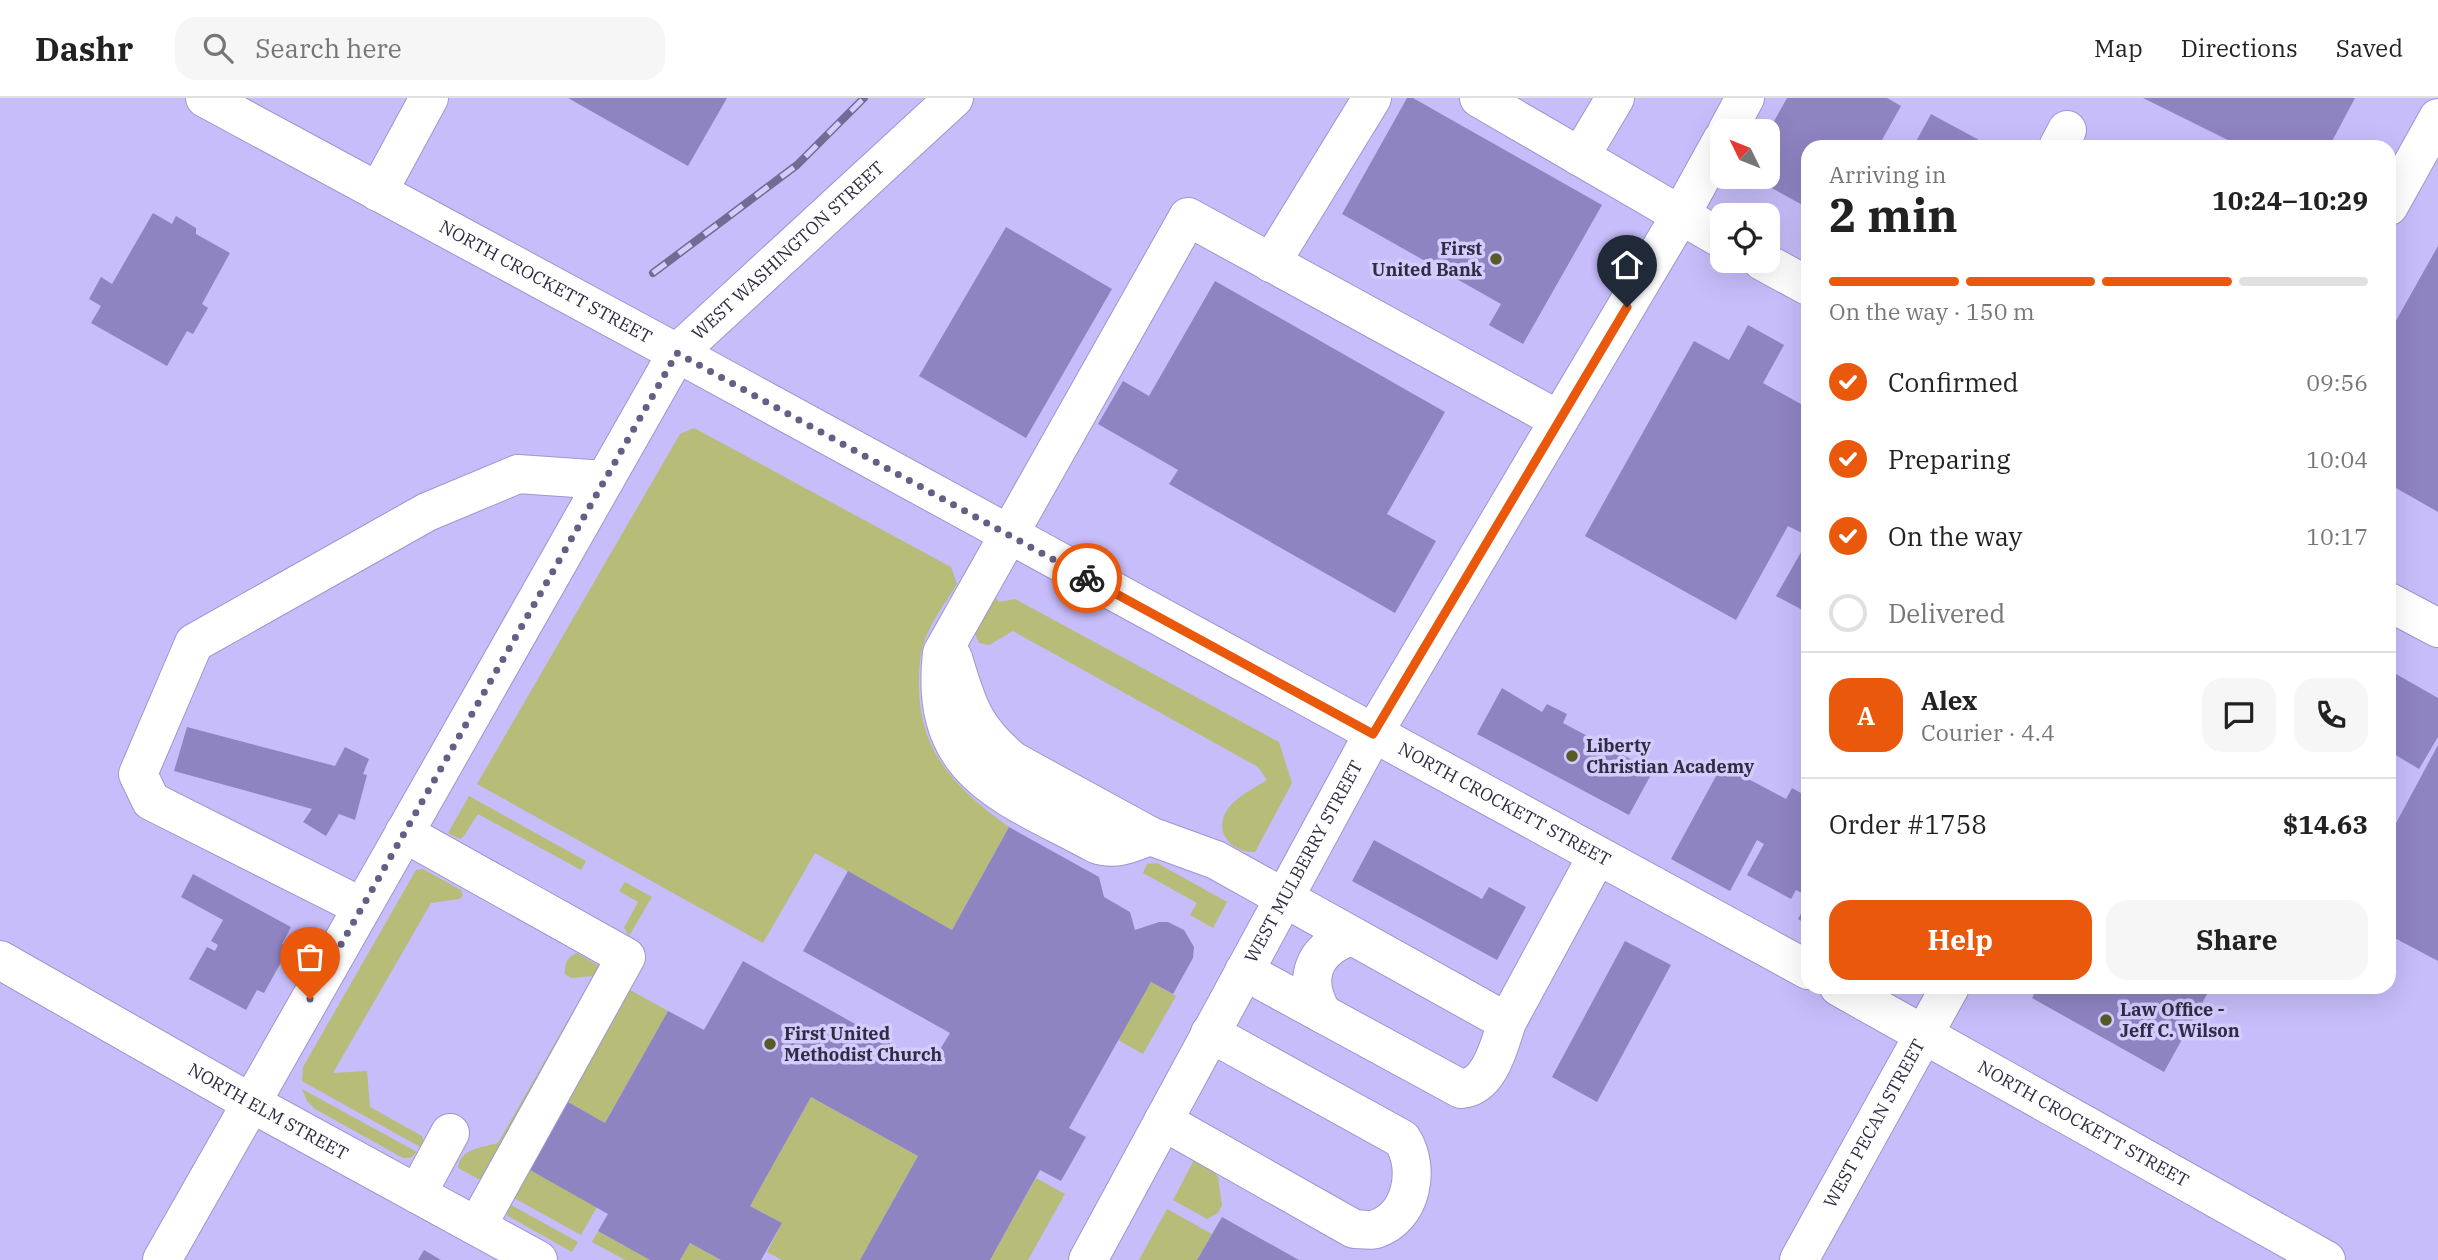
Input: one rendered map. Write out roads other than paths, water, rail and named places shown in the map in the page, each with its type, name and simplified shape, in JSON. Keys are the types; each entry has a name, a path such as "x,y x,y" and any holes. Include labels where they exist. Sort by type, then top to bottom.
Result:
{"street":[{"name":"NORTH CROCKETT STREET","path":"205,98 1801,966"},
{"path":"378,192 429,98"},
{"name":"WEST WASHINGTON STREET","path":"162,1260 677,353 954,98"},
{"path":"1271,263 1372,98"},
{"path":"1479,98 1710,232"},
{"path":"1580,158 1615,98"},
{"path":"1734,119 1745,98"},
{"path":"2396,193 2438,118"},
{"name":"WEST MULBERRY STREET","path":"1088,1260 1373,734 1710,162"},
{"path":"1507,1022 1216,860 1150,836 1119,847 1107,848 1004,794 979,777 964,761 950,738 938,684 942,653 1188,217 1559,420"},
{"path":"1780,271 1801,282"},
{"path":"362,907 151,801 138,774 194,643 427,512 518,474 605,480"},
{"path":"2396,605 2438,628"},
{"path":"404,833 626,957 477,1226"},
{"path":"1244,971 1461,1089 1471,1089 1480,1083 1497,1051 1507,1022 1597,856"},
{"path":"1323,1014 1313,998 1312,971 1329,948 1340,939 1352,936"},
{"name":"NORTH ELM STREET","path":"0,960 251,1103 538,1260"},
{"name":"NORTH CROCKETT STREET","path":"1852,994 2326,1260"},
{"name":"WEST PECAN STREET","path":"1799,1260 1946,994"},
{"path":"1163,1121 1354,1229 1374,1230 1391,1222 1404,1205 1413,1171 1410,1152 1402,1139 1210,1033"},
{"path":"416,1194 450,1133"}],"railway":[{"path":"653,273 797,165 864,98"}],"place":[{"name":"First United Bank","path":"1496,259"},
{"name":"Liberty Christian Academy","path":"1572,756"},
{"name":"Law Office - Jeff C. Wilson","path":"2106,1020"},
{"name":"First United Methodist Church","path":"770,1044"}]}
